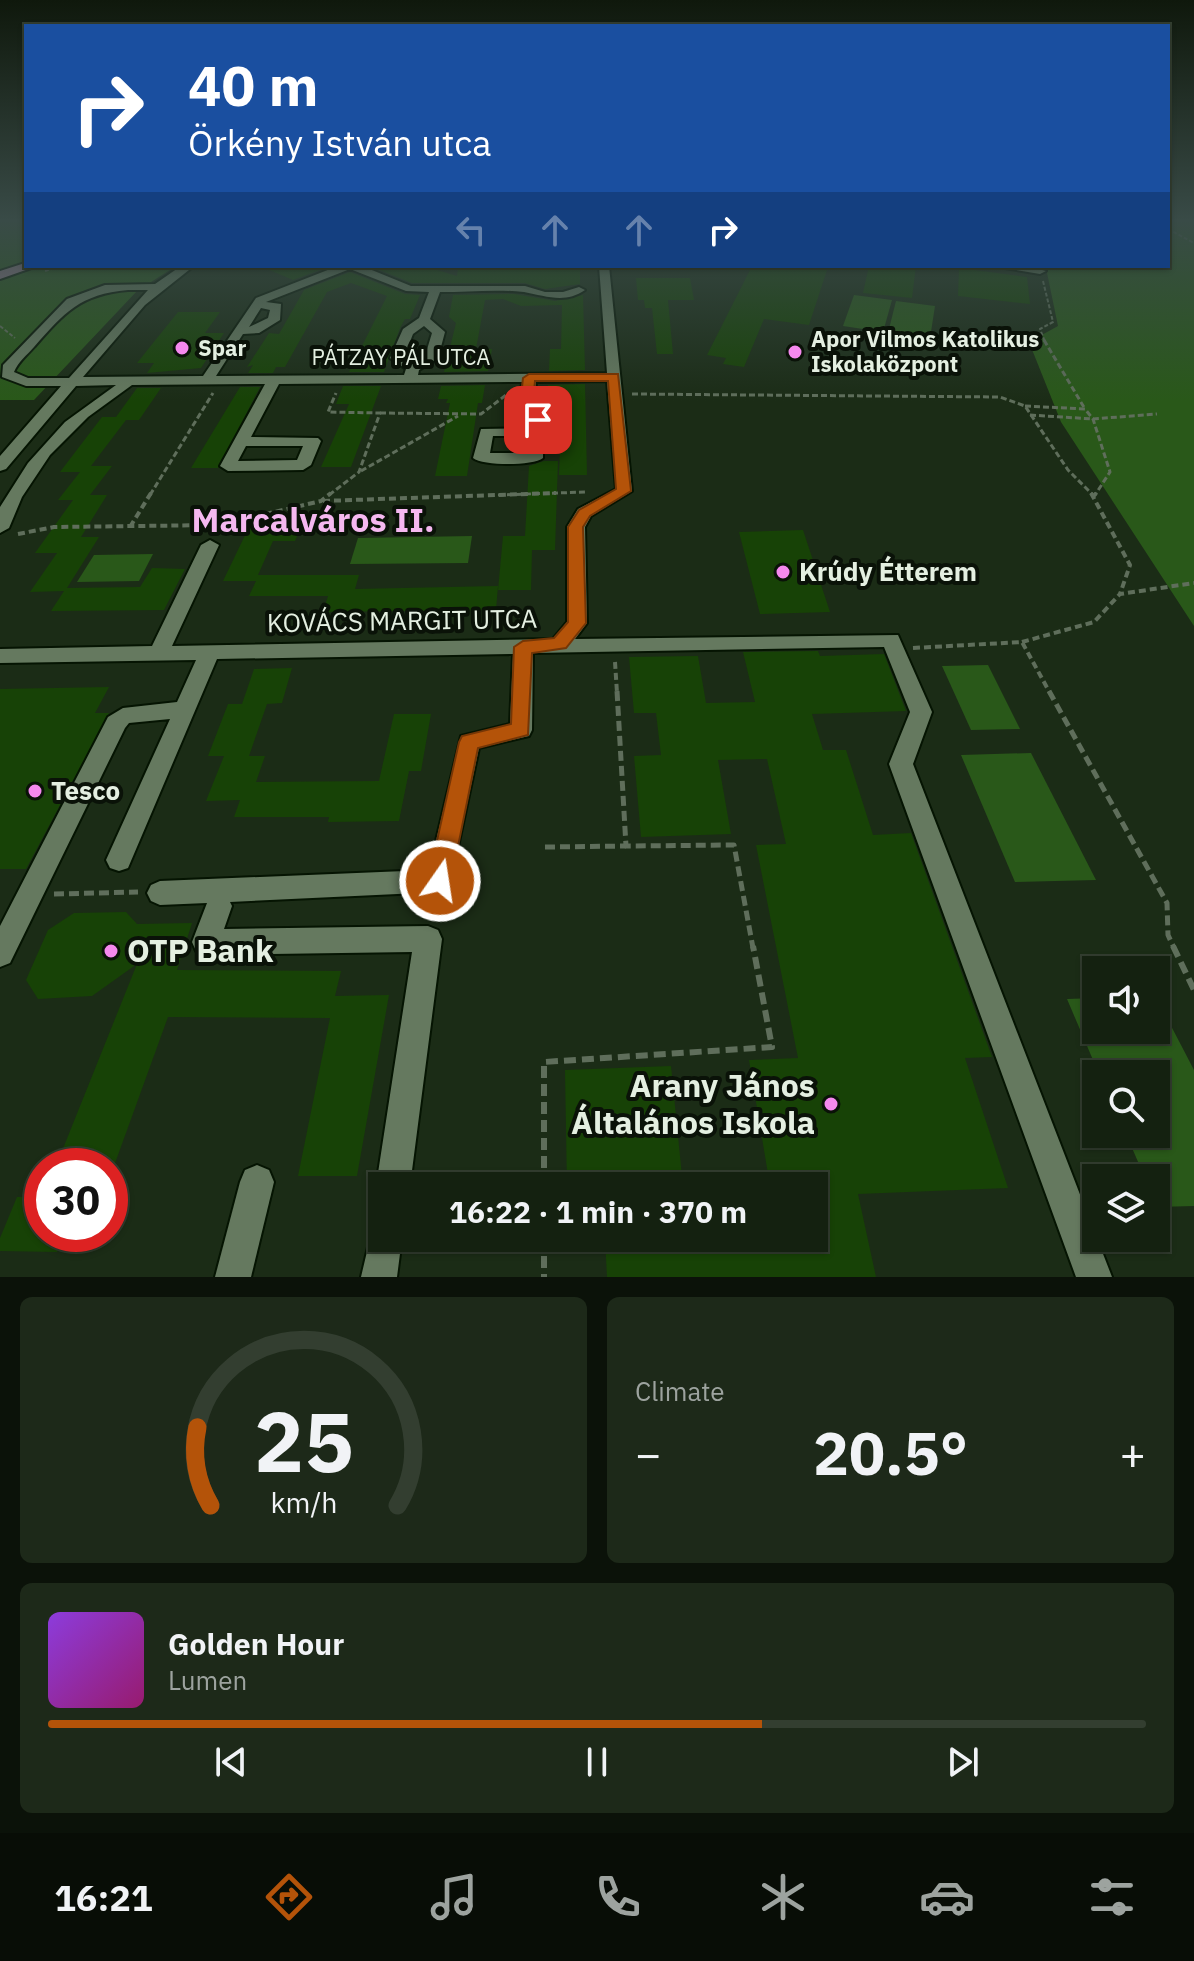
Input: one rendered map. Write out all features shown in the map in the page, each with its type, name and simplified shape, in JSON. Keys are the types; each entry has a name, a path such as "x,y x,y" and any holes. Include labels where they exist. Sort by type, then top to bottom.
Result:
{"street":[{"path":"0,466 157,287 165,282"},
{"path":"214,380 256,304 275,292 305,282"},
{"path":"391,282 410,289 435,291 525,289 544,295 606,290"},
{"path":"605,282 624,491"},
{"name":"PÁTZAY PÁL UTCA","path":"157,287 110,285 80,294 7,371 9,377 18,381 75,382 274,380 412,373 529,378 614,377"},
{"path":"424,320 439,332 431,358 412,373 397,358 407,332 424,320 435,291"},
{"path":"239,331 255,330 274,320 277,307 256,304"},
{"path":"529,378 527,406 538,414 537,432"},
{"name":"PÁTZAY PÁL UTCA","path":"241,442 313,441 303,465 228,466 274,380"},
{"path":"5,532 3,505 62,434 84,413 115,396 127,382"},
{"name":"KOVÁCS MARGIT UTCA","path":"0,656 560,644 577,623 576,527 584,513 624,491"},
{"path":"158,654 210,545"},
{"path":"560,644 891,640 921,712 901,764 1094,1277"},
{"path":"160,893 440,881 469,742 521,730 523,647"},
{"path":"119,860 209,653"},
{"path":"0,954 116,723 123,716 185,709"},
{"path":"219,906 206,942 428,939 395,1172"},
{"path":"233,1277 257,1182"},
{"path":"379,1277 383,1252"}],"path":[{"path":"1043,282 1053,322 1040,329 1046,344 1093,419 1110,472 1094,496"},
{"path":"0,326 16,339 8,348"},
{"path":"380,413 481,414 529,378"},
{"path":"130,527 214,380"},
{"path":"614,394 1000,397 1025,406 1085,409"},
{"path":"894,649 1022,642 1094,622 1120,594 1130,565 1094,496 1068,470 1025,406"},
{"path":"359,472 460,414"},
{"path":"1030,415 1093,419 1157,414"},
{"path":"321,501 624,491"},
{"path":"5,532 54,527 219,525"},
{"path":"1120,594 1194,583"},
{"path":"1022,642 1167,903 1168,935 1194,990"},
{"path":"614,643 626,846"},
{"path":"544,1172 544,1062 772,1047 734,845 545,847"},
{"path":"428,939 440,881"},
{"path":"31,895 160,893"},
{"path":"544,1252 544,1277"}],"green space":[{"path":"0,282 152,282 137,291 34,400 0,400"},
{"path":"1049,282 1194,282 1194,626 1061,422 1029,342 1058,326"},
{"path":"854,295 892,300 883,332 843,326"},
{"path":"896,301 935,306 930,338 888,333"},
{"path":"472,536 468,563 350,564 358,538"},
{"path":"153,554 139,581 77,582 94,555"},
{"path":"988,665 1020,729 971,730 942,666"},
{"path":"1031,753 1096,880 1015,882 961,755"},
{"path":"1082,998 1082,1034 1067,999"},
{"path":"1170,1024 1194,1070 1194,1206 1170,1207 1170,1164 1139,1164 1132,1148 1170,1148 1170,1060 1093,1060 1086,1044 1170,1044"}],"building":[{"path":"325,282 374,282 405,294 420,295 410,319 405,319 400,328 384,372 349,372 387,296 351,283 327,292 285,367 276,367 273,373 248,373 253,365 247,367 269,333 279,334 304,290"},
{"path":"409,282 580,282 545,289 525,283"},
{"path":"636,282 691,282 694,300 668,300 673,354 657,354 652,308 645,308 644,300 638,300"},
{"path":"744,282 823,282 809,325 764,319 744,367 723,364 726,358 707,355"},
{"path":"866,282 914,282 912,298 863,293"},
{"path":"959,282 1028,282 1030,304 958,296"},
{"path":"514,294 555,301 583,295 585,370 549,371 550,349 561,349 562,305 521,306 503,299 485,300 476,349 492,349 488,371 444,372 456,323 449,317 453,295"},
{"name":"Spar","path":"178,312 220,312 205,333 224,333 201,368 147,373 154,363 137,363"},
{"path":"585,384 587,475 559,475 562,398 548,398 548,385"},
{"path":"485,385 482,403 478,403 467,476 435,476 450,403 446,403 448,399 438,399 441,386"},
{"path":"343,386 381,386 351,467 321,467 349,404 336,404"},
{"path":"240,387 260,387 218,468 191,468"},
{"path":"137,388 161,388 139,420 126,420 91,466 112,466 90,495 107,495 81,537 99,537 67,588 140,587 152,568 185,569 164,610 51,611 64,591 30,592 57,553 35,553 73,500 58,500 80,472 60,472 102,417 116,417"},
{"path":"558,461 555,550 532,550 531,590 498,590 503,536 525,536 529,466"},
{"path":"274,518 305,518 295,541 273,541 258,575 359,575 355,589 498,586 496,610 323,612 328,596 249,596 256,581 223,581 249,527 270,527"},
{"name":"Krúdy Étterem","path":"803,530 830,612 760,614 739,532"},
{"path":"818,651 820,656 884,654 906,711 812,714 823,750 846,750 873,835 911,833 992,1057 965,1058 1008,1188 858,1194 876,1277 607,1277 606,1252 828,1252 828,1172 768,1172 749,1060 798,1058 756,845 786,844 767,759 718,760 731,834 641,837 634,756 661,755 656,713 634,713 629,657 698,656 706,703 755,702 743,652"},
{"path":"292,668 282,703 267,704 249,756 265,756 256,782 379,781 394,714 431,714 421,771 409,771 399,821 328,822 329,817 234,817 240,800 206,801 224,756 208,756 228,704 242,704 254,669"},
{"name":"Tesco","path":"109,687 95,713 109,713 26,869 0,869 0,689"},
{"path":"126,912 137,924 192,923 177,970 341,971 335,996 389,995 357,1176 298,1176 330,1018 168,1017 121,1148 63,1148 137,964 92,996 38,999 26,980 48,930 74,913"},
{"path":"671,1066 682,1172 567,1172 565,1070"},
{"path":"17,1197 24,1197 24,1251 0,1251 0,1238"}],"place":[{"name":"Spar","path":"182,348"},
{"name":"Apor Vilmos Katolikus Iskolaközpont","path":"795,352"},
{"name":"Krúdy Étterem","path":"783,572"},
{"name":"Tesco","path":"35,791"},
{"name":"OTP Bank","path":"111,951"},
{"name":"Arany János Általános Iskola","path":"831,1104"}],"district":[{"name":"Marcalváros II.","path":"313,520"}],"route":[{"path":"440,881 469,742 521,730 523,647 560,644 577,623 576,527 584,513 624,491 614,377 529,378 527,406 538,414 538,420"}]}
